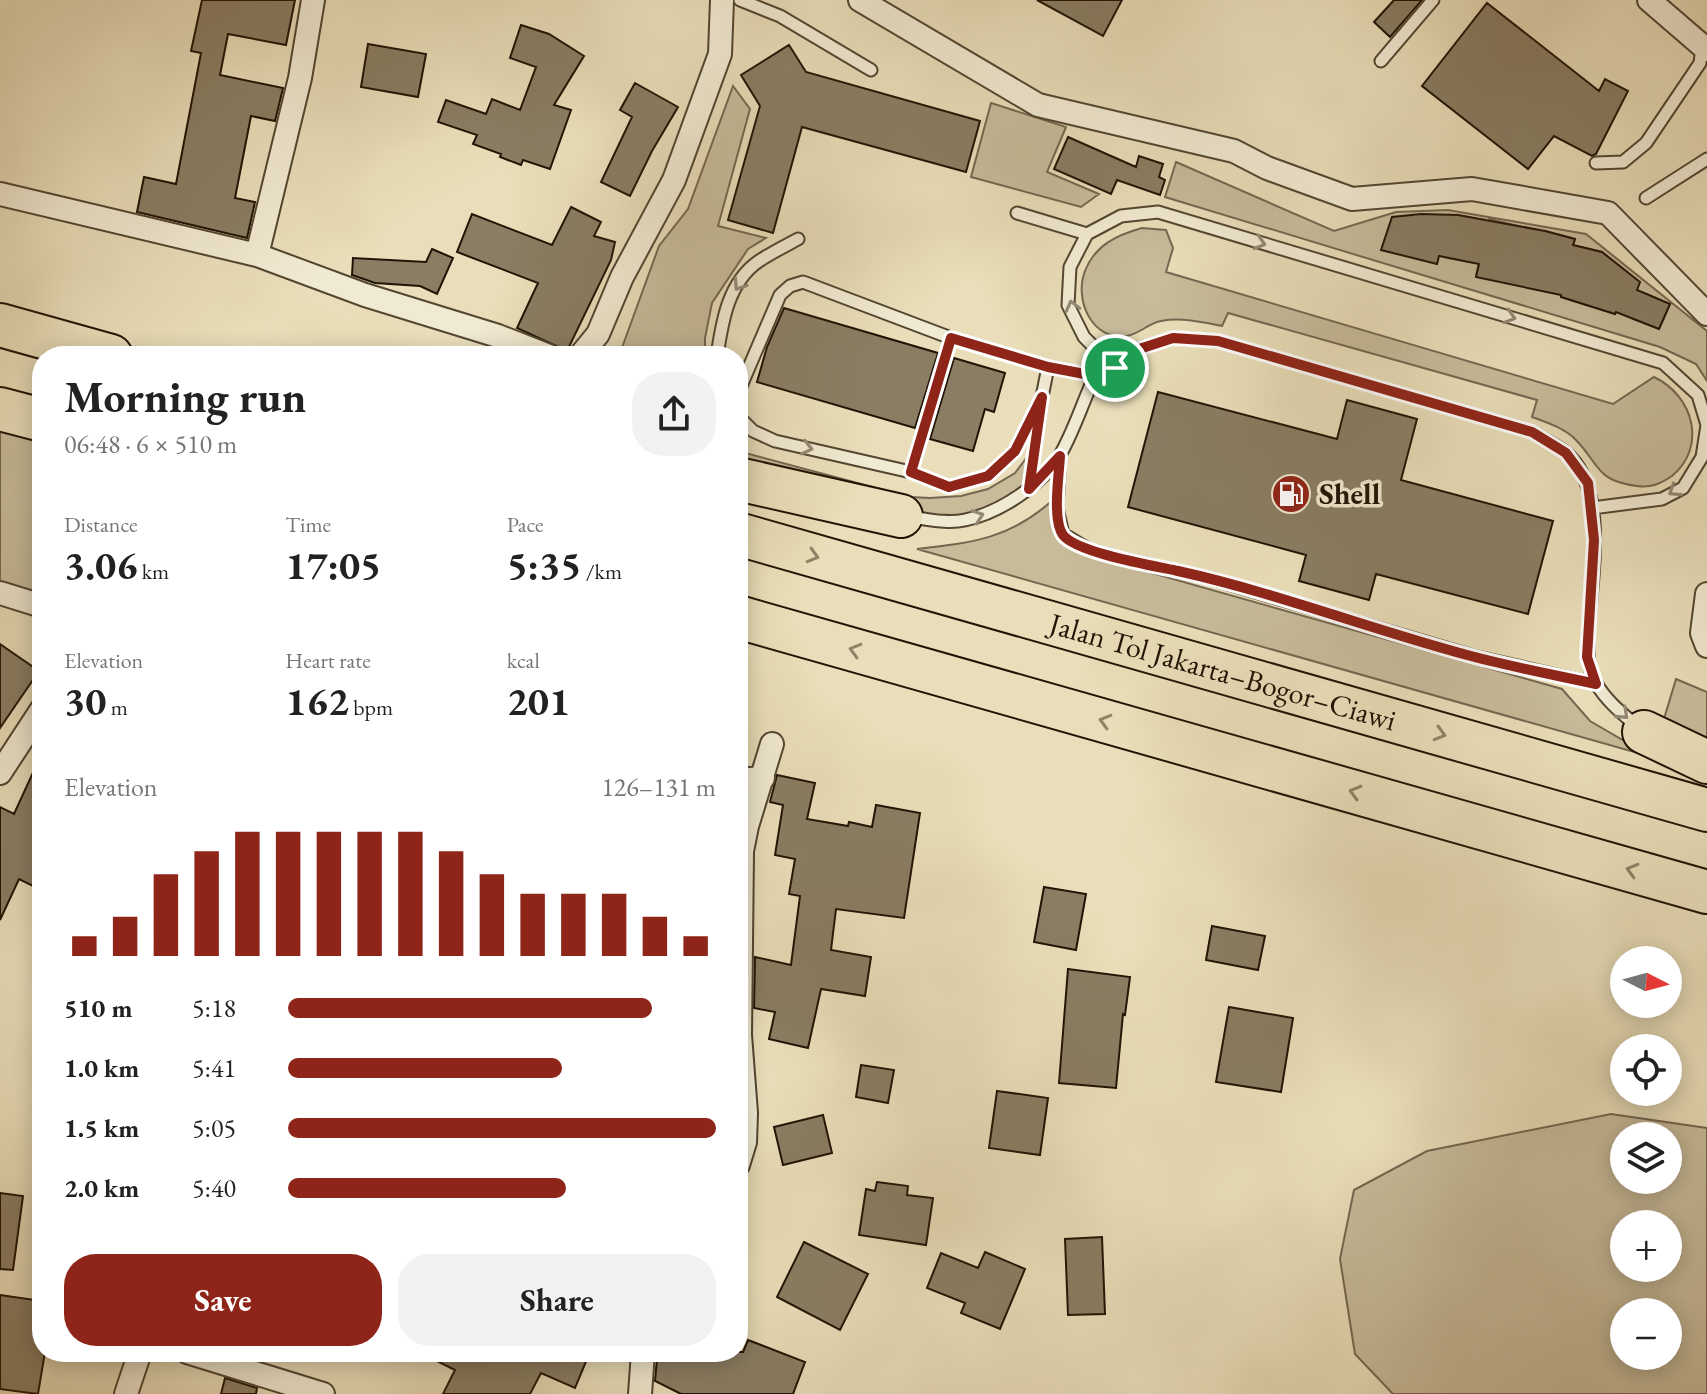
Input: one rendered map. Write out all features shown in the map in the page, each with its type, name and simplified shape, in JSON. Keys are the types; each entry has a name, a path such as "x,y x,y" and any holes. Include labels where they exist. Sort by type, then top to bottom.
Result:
{"highway":[{"path":"0,325 75,346"},
{"path":"0,409 32,417"},
{"path":"748,481 901,516"},
{"name":"Jalan Tol Jakarta–Bogor–Ciawi","path":"748,537 1707,810"},
{"path":"748,620 1707,892"},
{"path":"1644,732 1707,762"}],"street":[{"path":"257,255 300,78 313,0"},
{"path":"588,346 598,334 622,277 674,180 720,54 722,0"},
{"path":"860,0 1038,105 1234,151 1267,168 1352,199 1472,189 1608,213 1707,314"},
{"path":"1649,0 1705,48"},
{"path":"0,194 257,255 365,295 524,346"},
{"path":"0,593 32,603"},
{"path":"1707,594 1702,633 1707,646"},
{"path":"0,773 32,724"},
{"path":"748,823 772,744"},
{"path":"748,779 763,778"},
{"path":"126,1394 137,1362"},
{"path":"219,1362 323,1394"},
{"path":"640,1394 642,1362"}],"lane":[{"path":"740,0 780,16 871,70"},
{"path":"1381,61 1433,0"},
{"path":"1596,163 1623,162 1646,143 1700,63 1705,48"},
{"path":"1646,198 1707,159"},
{"path":"1115,368 1084,337 1068,305 1070,267 1087,234 1121,216 1158,212 1663,363 1698,395 1707,425 1702,457 1683,488 1662,499 1592,508"},
{"path":"1017,213 1087,234"},
{"path":"719,346 723,317 736,287 756,263 798,239"},
{"path":"748,370 780,295 790,286 803,282 951,338 1048,367 1095,376 1115,368 1130,352 1173,338 1218,341 1532,432 1566,453 1588,483 1594,540 1587,657 1596,684 1644,732"},
{"path":"911,472 951,338"},
{"path":"1029,489 1048,367"},
{"path":"901,516 964,521 1007,504 1029,489 1060,456 1095,376"},
{"path":"748,426 775,441 911,472 949,487 988,476 1015,451 1042,397"},
{"path":"1060,456 1057,508 1063,534 1088,549 1208,578 1473,656 1596,684"}],"shaded area":[{"path":"733,86 750,109 718,226 766,238 748,249 712,303 705,346 623,346 659,246 688,209"},
{"path":"991,103 1066,127 1047,172 1099,194 1081,207 971,177"},
{"path":"1176,162 1334,231 1396,212 1448,210 1586,234 1707,331 1707,381 1696,364 1660,347 1165,197","holes":["1449,215 1437,263 1381,250","1457,215 1485,220 1476,263 1448,258","1489,219 1540,231 1477,277","1545,231 1575,239 1562,287 1531,279","1577,246 1602,252 1627,272 1615,314 1561,297","1644,293 1670,304 1659,329 1633,319"]},
{"path":"1142,228 1166,230 1173,248 1166,272 1613,404 1654,377 1679,396 1687,409 1692,437 1690,451 1672,476 1655,485 1624,484 1606,476 1572,436 1532,417 1537,400 1228,313 1222,326 1192,320 1169,320 1157,322 1127,336 1104,332 1088,316 1084,305 1082,282 1085,271 1095,254 1108,242"},
{"path":"0,409 32,417 32,603 0,593"},
{"path":"1034,448 1024,487 997,504 960,516 918,516 748,474 748,454 910,497 961,496 988,489 1015,473"},
{"path":"1056,497 1064,528 1081,553 1562,689 1590,721 1652,757 917,549 974,541 1008,530 1040,511"},
{"path":"1676,679 1707,692 1707,746 1660,732"},
{"path":"1611,1114 1666,1122 1610,1122 1610,1194 1682,1194 1682,1124 1707,1128 1707,1394 1393,1394 1355,1354 1340,1259 1354,1190 1427,1151"}],"building":[{"path":"202,0 295,0 286,45 228,34 220,75 283,88 275,121 251,116 235,198 255,202 247,238 137,212 144,177 176,184 201,53 191,51"},
{"path":"1037,0 1122,0 1103,36"},
{"path":"1394,0 1422,0 1390,37 1374,22"},
{"path":"1487,3 1599,91 1605,79 1628,91 1596,154 1592,156 1554,136 1528,169 1422,86"},
{"path":"521,25 549,34 584,56 554,105 571,110 550,169 523,160 521,165 500,157 501,154 473,144 477,135 438,122 446,100 486,114 492,99 520,110 536,67 510,58"},
{"path":"368,44 426,54 418,97 361,87"},
{"path":"789,45 806,72 980,121 966,172 802,127 773,233 728,220 760,106 741,75"},
{"path":"635,83 678,107 630,196 601,182 632,117 620,110"},
{"path":"1068,137 1136,167 1139,156 1163,164 1159,177 1165,180 1160,195 1117,180 1111,194 1054,169"},
{"path":"571,207 601,222 594,236 615,242 611,260 569,346 556,346 517,328 538,283 457,252 472,214 552,245"},
{"path":"1458,215 1575,239 1573,245 1602,252 1640,282 1637,290 1670,304 1659,329 1561,295 1476,277 1479,264 1439,256 1437,264 1381,250 1392,217"},
{"path":"432,249 453,258 437,294 420,286 375,283 352,275 353,258 426,262"},
{"path":"784,308 938,353 915,428 757,382 767,347"},
{"path":"954,358 1005,373 994,412 985,409 973,451 930,439"},
{"name":"Shell","path":"1158,392 1337,439 1347,400 1417,419 1401,480 1553,521 1528,614 1376,574 1369,600 1299,581 1306,555 1128,507"},
{"path":"0,644 32,666 32,681 0,728"},
{"path":"32,775 32,886 19,879 0,920 0,807 14,814"},
{"path":"777,775 815,783 807,819 872,827 876,805 920,813 904,918 836,909 831,950 871,957 865,996 821,989 808,1048 769,1039 775,1012 754,1008 755,957 791,965 800,896 789,894 795,859 775,855 783,805 770,802"},
{"path":"1044,887 1086,894 1076,950 1034,942"},
{"path":"1212,926 1265,936 1258,970 1206,960"},
{"path":"1068,969 1130,977 1116,1088 1059,1083"},
{"path":"1229,1007 1293,1018 1281,1092 1216,1082"},
{"path":"861,1065 894,1070 888,1103 856,1097"},
{"path":"997,1091 1048,1098 1040,1155 989,1148"},
{"path":"823,1115 832,1153 783,1165 774,1127"},
{"path":"877,1182 908,1186 907,1195 933,1198 926,1245 859,1235 866,1189 875,1191"},
{"path":"0,1193 23,1196 13,1270 0,1269"},
{"path":"1102,1237 1105,1314 1068,1315 1065,1239"},
{"path":"804,1242 868,1274 840,1330 777,1297"},
{"path":"985,1252 1025,1269 1000,1329 961,1313 965,1303 927,1288 941,1253 978,1268"},
{"path":"0,1295 32,1300 32,1362 43,1362 38,1394 0,1389"},
{"path":"748,1340 805,1362 793,1394 681,1394 655,1381 657,1362 748,1362"},
{"path":"439,1362 586,1362 575,1388 541,1373 530,1394 443,1394 455,1370"},
{"path":"225,1378 257,1388 256,1394 221,1394"}],"place":[{"name":"Shell","path":"1291,494"}],"route":[{"path":"951,338 1048,367 1095,376 1115,368 1130,352 1173,338 1218,341 1532,432 1566,453 1588,483 1592,508 1594,540 1587,657 1596,684 1473,656 1208,578 1115,557 1073,542 1063,534 1059,523 1060,456 1029,489 1042,397 1015,451 988,476 949,487 911,472 951,338"}]}
